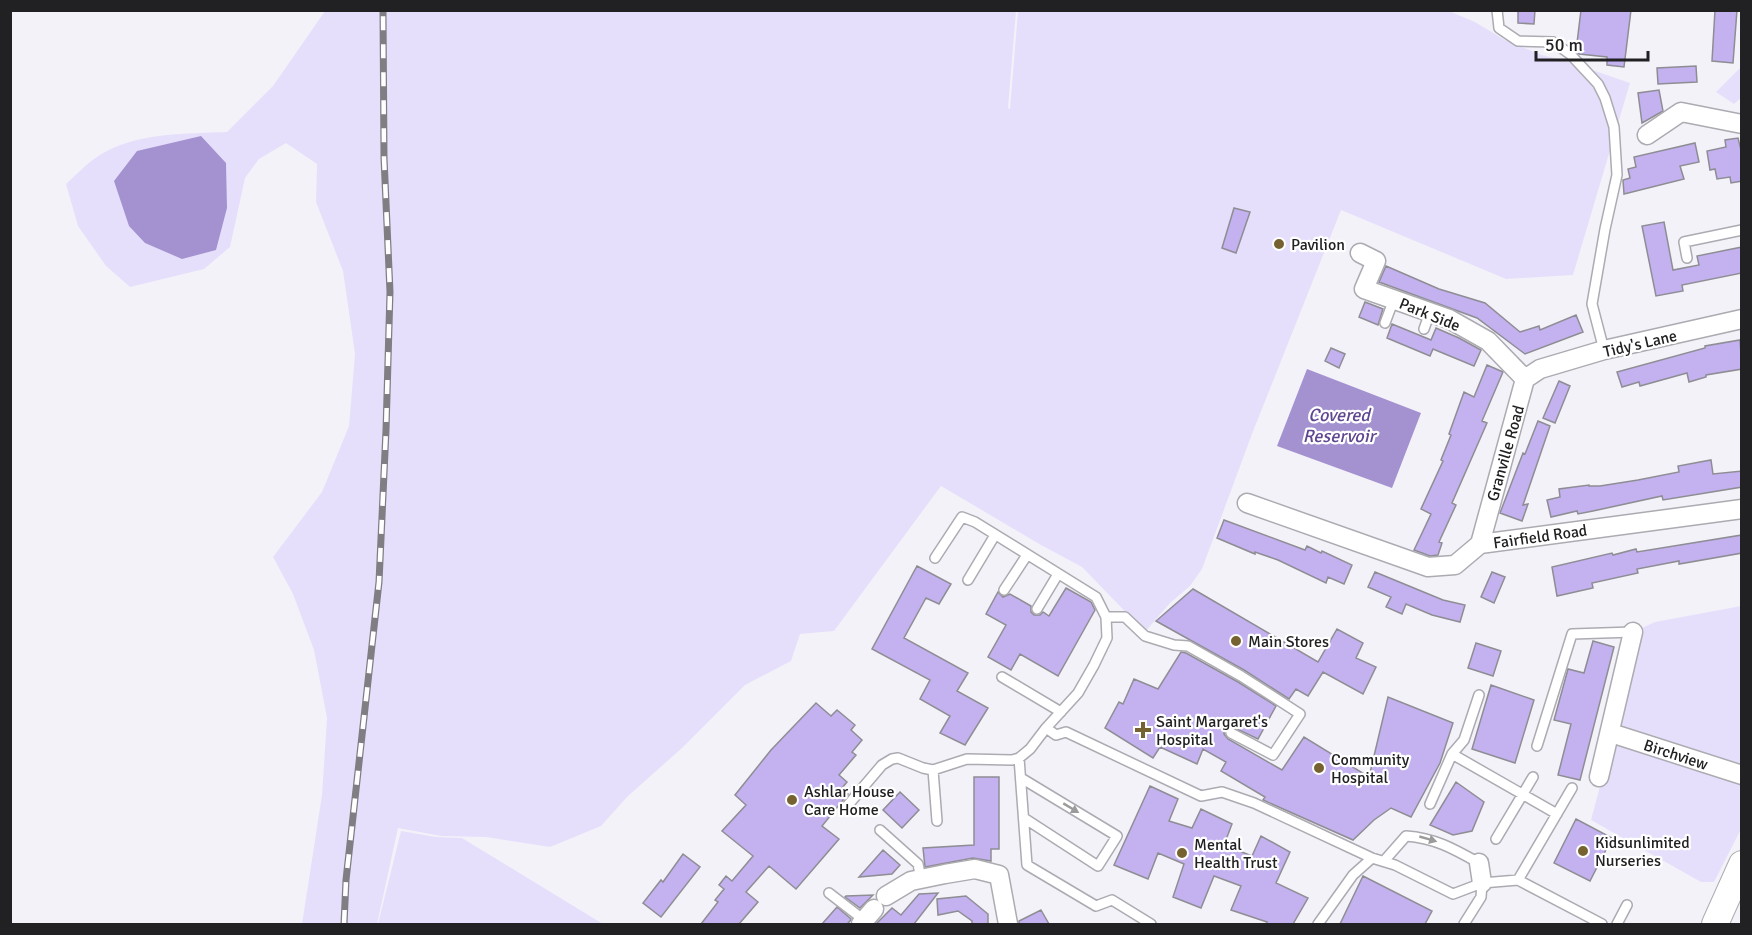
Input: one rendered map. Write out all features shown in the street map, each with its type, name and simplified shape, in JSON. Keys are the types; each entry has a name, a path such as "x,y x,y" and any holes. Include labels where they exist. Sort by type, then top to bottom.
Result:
{"main road":[{"path":"1715,924 1742,864"}],"street":[{"path":"1647,135 1681,112 1742,124"},
{"name":"Park Side","path":"1360,254 1376,261 1364,289 1394,299 1427,320 1449,319 1488,341 1533,374"},
{"name":"Tidy's Lane","path":"1533,374 1604,350 1742,320"},
{"name":"Granville Road","path":"1480,544 1533,374"},
{"name":"Fairfield Road","path":"1247,503 1428,567 1455,565 1480,544 1742,509"},
{"path":"1599,777 1633,632"},
{"name":"Birchview","path":"1611,733 1742,775"},
{"path":"1479,863 1482,883"},
{"path":"871,912 911,881 975,869 999,875 1008,924"}],"lane":[{"path":"1497,10 1498,28 1518,41 1553,42 1570,54 1598,84 1605,98 1614,127 1617,175 1592,304 1604,350"},
{"path":"1687,258 1684,242 1742,230"},
{"path":"1385,323 1394,299"},
{"path":"848,805 867,787 882,765 892,759 903,756 922,768 933,770 967,759 1012,760 1019,758 1030,749 1078,693 1107,638 1106,617 1096,597 975,522 962,517 935,558"},
{"path":"968,580 995,535"},
{"path":"1004,590 1027,555"},
{"path":"1037,609 1058,574"},
{"path":"1106,617 1125,617 1145,636 1174,645 1188,646 1241,676 1300,714 1273,755 1231,733"},
{"path":"1537,746 1572,634 1633,632"},
{"path":"1002,677 1061,712"},
{"path":"1430,804 1452,754 1464,740 1479,695"},
{"path":"1046,728 1056,735 1066,732 1201,796 1222,792 1254,803 1453,894 1482,883 1518,880 1602,924"},
{"path":"1452,754 1557,814"},
{"path":"1019,758 1027,865 1096,906 1112,900 1151,924"},
{"path":"933,770 937,821"},
{"path":"1496,838 1533,777"},
{"path":"1020,778 1117,836 1098,866 1024,818"},
{"path":"1518,880 1572,788"},
{"path":"880,830 918,864 921,879"},
{"path":"1384,861 1406,836 1425,837 1450,847 1479,863"},
{"path":"1318,924 1353,875 1372,858"},
{"path":"1464,924 1481,897 1482,883"},
{"path":"829,893 871,912"},
{"path":"1563,914 1568,905"},
{"path":"1617,924 1627,905"}],"shaded area":[{"path":"325,11 1016,11 1008,108 1010,109 1018,11 1449,11 1475,22 1505,40 1542,55 1630,83 1573,275 1506,279 1341,210 1252,434 1202,569 1190,586 1170,603 1145,632 1082,567 941,486 834,631 800,634 791,661 745,685 682,748 627,797 601,826 550,847 486,837 441,836 398,828 377,924 302,924 322,795 327,718 314,650 293,594 273,557 322,492 349,426 355,354 343,271 316,202 317,164 286,143 259,159 245,178 230,247 204,269 130,287 106,266 78,226 66,184 100,155 119,145 164,135 227,132 273,86"},
{"path":"1741,67 1741,98 1734,104 1716,92"},
{"path":"1741,606 1741,829 1714,882 1701,882 1591,820 1642,628 1655,622"},
{"path":"401,831 436,837 462,838 603,924 378,924"}],"water":[{"path":"201,136 226,163 227,208 216,250 182,259 145,243 129,226 114,181 137,151"},
{"name":"Covered Reservoir","path":"1307,369 1421,413 1392,488 1277,446"}],"building":[{"path":"1518,10 1535,10 1534,24 1518,23"},
{"path":"1581,10 1631,10 1624,67 1607,65 1607,57 1579,54 1576,51"},
{"path":"1715,10 1737,10 1733,63 1712,61"},
{"path":"1696,66 1697,82 1658,84 1657,68"},
{"path":"1659,90 1663,111 1642,123 1638,93"},
{"path":"1738,138 1742,154 1742,181 1731,183 1730,177 1717,179 1715,169 1710,170 1707,151 1726,147 1725,140"},
{"path":"1695,143 1699,162 1680,166 1684,179 1624,194 1623,180 1630,178 1628,169 1636,167 1634,157"},
{"path":"1234,208 1250,212 1236,253 1222,248"},
{"path":"1664,222 1673,270 1699,265 1697,256 1742,247 1742,273 1682,285 1683,291 1656,296 1642,226"},
{"path":"1386,266 1439,289 1485,303 1520,332 1539,326 1540,330 1576,315 1583,332 1525,354 1477,318 1379,282"},
{"path":"1365,302 1383,309 1378,325 1359,317"},
{"path":"1392,324 1431,340 1436,328 1481,350 1474,366 1433,349 1430,356 1387,338"},
{"path":"1740,340 1742,369 1706,375 1706,377 1689,382 1687,373 1640,386 1639,382 1622,387 1617,372 1705,348 1705,346"},
{"path":"1331,348 1345,354 1339,368 1325,361"},
{"path":"1487,365 1503,372 1482,421 1487,423 1452,503 1456,505 1439,542 1442,543 1438,555 1430,556 1414,550 1431,514 1421,509 1443,461 1441,460 1464,392 1474,397"},
{"path":"1559,381 1570,386 1555,423 1543,418"},
{"path":"1538,421 1550,426 1523,505 1528,504 1522,521 1500,513"},
{"path":"1711,460 1713,474 1742,471 1742,487 1663,500 1662,496 1578,514 1577,511 1551,517 1547,500 1560,497 1559,489 1638,480 1679,472 1678,466"},
{"path":"1224,520 1305,550 1307,546 1321,553 1322,551 1352,565 1344,584 1328,577 1326,583 1278,560 1255,552 1255,554 1217,538"},
{"path":"1742,535 1742,553 1637,569 1638,573 1592,583 1593,588 1557,596 1552,567 1612,553 1613,555 1636,549 1637,552"},
{"path":"917,566 951,584 939,604 926,598 904,638 968,673 957,691 988,708 965,745 940,733 950,716 920,699 930,680 872,649"},
{"path":"1375,572 1443,600 1465,605 1460,622 1432,615 1406,604 1402,614 1386,607 1391,597 1368,587"},
{"path":"1492,572 1505,577 1494,603 1481,597"},
{"path":"1066,588 1091,602 1095,610 1058,676 1020,654 1011,670 988,657 1006,625 986,614 998,592 1003,597 1010,594 1031,606 1031,612 1034,615 1040,615 1043,612 1049,616"},
{"name":"Main Stores","path":"1193,589 1318,662 1337,629 1363,643 1356,658 1376,667 1363,694 1323,672 1308,696 1296,689 1289,699 1244,670 1156,621"},
{"path":"1593,641 1614,647 1580,780 1558,775 1571,724 1554,720 1568,669 1584,673"},
{"path":"1476,643 1501,651 1493,676 1468,668"},
{"path":"1181,652 1238,682 1276,706 1258,739 1231,726 1225,729 1224,734 1228,739 1282,770 1304,737 1369,777 1388,697 1453,723 1440,763 1411,817 1391,808 1353,840 1263,800 1265,797 1221,771 1226,762 1203,749 1197,764 1160,747 1153,758 1105,728 1119,702 1123,704 1134,679 1158,689"},
{"path":"1491,685 1534,700 1515,763 1472,749"},
{"name":"Ashlar House Care Home","path":"816,703 831,716 837,710 855,725 851,730 862,740 852,752 856,755 839,775 847,782 842,788 848,794 822,826 839,839 796,889 769,866 746,892 758,902 739,924 701,924 718,902 715,900 724,889 719,885 726,876 732,881 753,856 722,831 746,805 735,795 771,750"},
{"path":"974,777 999,777 999,849 991,849 991,861 973,858 925,867 923,848 974,845"},
{"path":"1456,782 1484,802 1472,831 1453,835 1430,825"},
{"name":"Mental Health Trust","path":"1150,786 1178,799 1169,821 1192,828 1201,809 1232,824 1224,845 1252,856 1261,836 1290,852 1276,883 1308,898 1293,924 1266,924 1267,922 1231,910 1241,886 1214,876 1201,908 1173,897 1184,864 1158,853 1148,879 1114,865"},
{"path":"900,792 919,810 902,828 883,810"},
{"name":"Kidsunlimited Nurseries","path":"1576,819 1612,838 1590,881 1554,863"},
{"path":"883,850 900,865 892,874 859,877"},
{"path":"683,854 700,867 661,917 643,903 661,880 663,882"},
{"path":"1363,876 1432,911 1425,924 1340,924"},
{"path":"938,893 914,924 876,924 892,908 901,915 919,894"},
{"path":"873,895 860,908 845,897 846,896"},
{"path":"966,896 988,914 988,924 972,924 972,921 958,911 938,915 937,899"},
{"path":"837,907 851,919 850,921 847,924 822,924"},
{"path":"1041,910 1049,924 1019,924 1019,921"}],"railway":[{"path":"344,924 346,880 379,582 386,430 390,292 384,158 383,10"}],"place":[{"name":"Pavilion","path":"1279,244"},
{"name":"Main Stores","path":"1236,641"},
{"name":"Saint Margaret's Hospital","path":"1143,730"},
{"name":"Community Hospital","path":"1319,768"},
{"name":"Ashlar House Care Home","path":"792,800"},
{"name":"Kidsunlimited Nurseries","path":"1583,851"},
{"name":"Mental Health Trust","path":"1182,853"}]}
